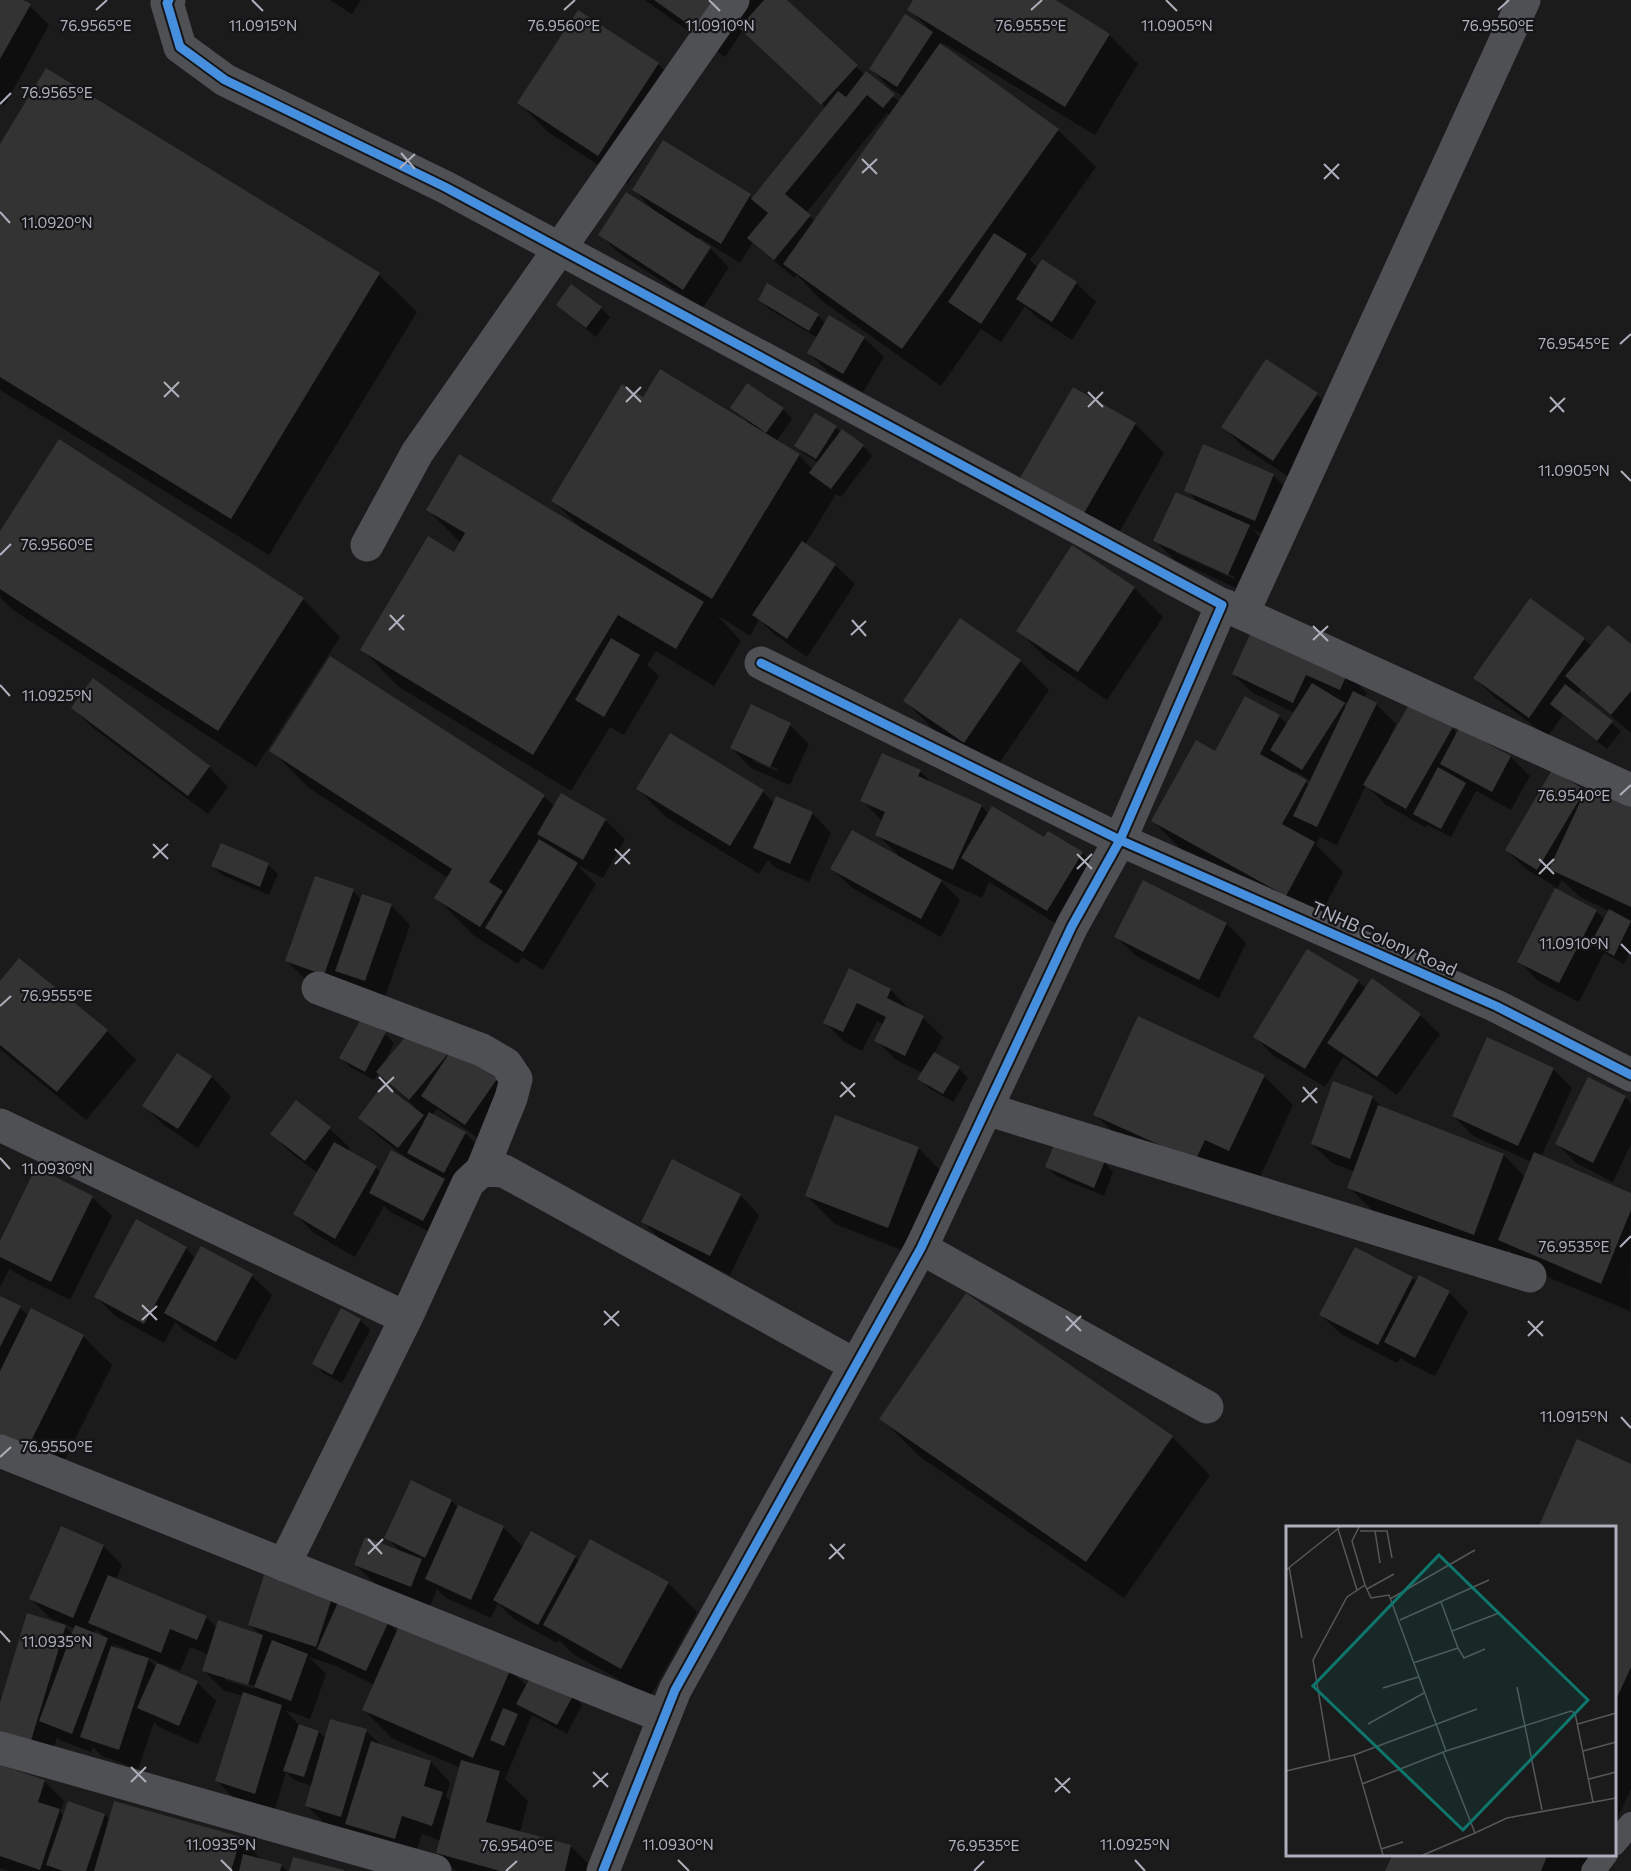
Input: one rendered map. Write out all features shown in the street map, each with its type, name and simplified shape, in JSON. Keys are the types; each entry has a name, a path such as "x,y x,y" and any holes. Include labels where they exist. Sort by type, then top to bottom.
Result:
{"street":[{"path":"169,0 167,3 180,47 225,80 445,187 1233,609 1631,790"},
{"path":"367,545 417,453 733,0"},
{"path":"603,1871 675,1690 921,1248 1072,927 1120,840 1233,609 1524,0"},
{"name":"TNHB Colony Road","path":"760,663 1120,840 1496,1006 1631,1075"},
{"path":"284,1565 406,1318 468,1182 482,1170 511,1098 516,1079 506,1064 482,1050 318,988"},
{"path":"986,1109 1530,1276"},
{"path":"0,1125 406,1318"},
{"path":"482,1170 504,1171 855,1365"},
{"path":"921,1248 1207,1407"},
{"path":"0,1451 664,1717"},
{"path":"0,1748 435,1871"}],"lane":[{"path":"1616,1842 1631,1824"},
{"path":"1593,1871 1604,1856"}],"building":[{"path":"0,0 23,0 31,4 0,59"},
{"path":"654,0 716,0 695,29"},
{"path":"764,0 787,0 858,65 821,105 739,28"},
{"path":"913,0 1056,0 1110,34 1065,107 907,10"},
{"path":"578,10 659,63 598,156 517,103"},
{"path":"905,14 933,32 897,87 869,69"},
{"path":"940,43 1059,129 902,349 783,264"},
{"path":"46,68 380,273 231,519 0,377 0,144"},
{"path":"866,71 895,94 883,108 867,95 785,194 811,215 774,260 747,238 768,213 751,199 838,91 846,97"},
{"path":"663,140 751,194 721,244 632,190"},
{"path":"626,192 711,247 683,290 598,235"},
{"path":"994,233 1027,254 981,324 948,302"},
{"path":"1042,259 1077,282 1052,322 1016,299"},
{"path":"767,283 819,314 809,331 758,300"},
{"path":"571,284 602,307 586,328 556,305"},
{"path":"829,315 865,337 843,374 807,353"},
{"path":"1266,359 1318,393 1273,461 1221,427"},
{"path":"660,369 800,454 712,599 551,501 622,384 643,397"},
{"path":"747,383 784,408 766,433 730,408"},
{"path":"1073,387 1136,423 1083,515 1020,478"},
{"path":"815,413 837,426 816,459 794,446"},
{"path":"842,429 864,445 831,489 809,473"},
{"path":"59,439 304,598 218,731 0,589 0,531"},
{"path":"1203,444 1274,474 1255,521 1184,491"},
{"path":"459,454 704,602 676,649 618,615 533,755 360,650 428,536 454,552 465,533 426,510"},
{"path":"1176,492 1250,525 1228,575 1153,541"},
{"path":"802,541 836,564 787,639 752,615"},
{"path":"1072,545 1135,587 1078,672 1016,631"},
{"path":"1530,598 1585,638 1529,718 1473,678"},
{"path":"960,618 1021,660 964,743 903,701"},
{"path":"1608,625 1631,644 1631,691 1611,715 1565,676"},
{"path":"1253,628 1348,672 1340,690 1306,675 1293,703 1232,674"},
{"path":"611,638 640,655 604,717 575,700"},
{"path":"330,656 545,795 489,882 503,891 480,927 434,898 452,869 269,751"},
{"path":"93,678 210,766 188,796 71,708"},
{"path":"1312,683 1345,703 1302,770 1270,750"},
{"path":"1565,684 1613,721 1597,741 1550,704"},
{"path":"1353,691 1377,703 1317,827 1293,816"},
{"path":"1245,696 1280,715 1260,754 1307,780 1282,824 1315,842 1286,896 1151,821 1196,740 1215,751"},
{"path":"1410,703 1453,727 1406,809 1363,785"},
{"path":"751,704 791,723 770,767 730,748"},
{"path":"1459,728 1511,756 1492,792 1440,764"},
{"path":"670,733 764,790 730,846 636,789"},
{"path":"882,753 921,770 918,776 982,805 953,870 875,835 885,812 860,801"},
{"path":"1438,767 1466,783 1441,829 1413,814"},
{"path":"1552,770 1585,790 1537,870 1505,850"},
{"path":"1588,785 1631,806 1631,907 1549,869"},
{"path":"561,793 606,819 583,860 537,834"},
{"path":"776,796 813,812 790,864 753,848"},
{"path":"992,806 1044,837 1048,831 1083,852 1047,911 961,858"},
{"path":"852,830 942,880 921,919 830,869"},
{"path":"539,839 578,863 523,952 485,928"},
{"path":"221,843 269,863 260,887 211,866"},
{"path":"315,876 354,889 324,975 285,961"},
{"path":"1143,880 1227,923 1199,980 1114,937"},
{"path":"1555,888 1597,910 1559,983 1517,962"},
{"path":"362,894 392,904 365,981 335,971"},
{"path":"1609,909 1631,921 1614,956 1591,943"},
{"path":"1307,949 1359,980 1305,1069 1253,1037"},
{"path":"19,958 108,1030 57,1092 0,1045 0,981"},
{"path":"849,968 891,989 887,998 924,1016 905,1056 874,1041 886,1017 857,1003 843,1032 823,1023"},
{"path":"1372,978 1421,1014 1377,1077 1327,1043"},
{"path":"1138,1016 1265,1075 1229,1151 1205,1140 1195,1161 1093,1115"},
{"path":"361,1019 386,1032 365,1072 339,1058"},
{"path":"413,1028 447,1055 409,1100 376,1072"},
{"path":"1487,1037 1554,1068 1518,1146 1452,1116"},
{"path":"452,1049 497,1079 465,1125 421,1096"},
{"path":"934,1052 960,1067 943,1094 917,1079"},
{"path":"177,1053 212,1076 178,1129 142,1106"},
{"path":"1588,1077 1626,1096 1593,1163 1555,1144"},
{"path":"1333,1081 1373,1096 1350,1159 1311,1144"},
{"path":"383,1084 424,1115 398,1148 358,1118"},
{"path":"296,1100 331,1127 305,1161 270,1134"},
{"path":"1378,1105 1504,1154 1474,1235 1347,1188"},
{"path":"429,1112 466,1132 444,1173 407,1153"},
{"path":"835,1115 919,1147 888,1228 805,1196"},
{"path":"1056,1140 1105,1161 1094,1188 1045,1167"},
{"path":"334,1142 377,1166 335,1239 293,1214"},
{"path":"391,1150 445,1179 423,1221 369,1193"},
{"path":"1534,1152 1631,1193 1631,1210 1601,1284 1498,1240"},
{"path":"672,1159 741,1194 710,1256 641,1222"},
{"path":"36,1167 93,1196 51,1282 0,1257 0,1241"},
{"path":"136,1219 187,1247 144,1324 94,1297"},
{"path":"201,1246 253,1274 216,1342 164,1313"},
{"path":"1355,1247 1413,1277 1378,1345 1319,1315"},
{"path":"1419,1275 1450,1291 1415,1358 1384,1342"},
{"path":"966,1293 1173,1436 1086,1562 879,1419"},
{"path":"0,1296 21,1306 0,1347"},
{"path":"31,1308 84,1335 26,1451 0,1438 0,1371"},
{"path":"341,1308 361,1319 332,1375 312,1364"},
{"path":"1577,1439 1631,1464 1631,1667 1616,1700 1616,1526 1539,1526"},
{"path":"411,1480 452,1500 425,1558 384,1538"},
{"path":"458,1505 504,1526 471,1600 425,1579"},
{"path":"61,1526 104,1545 73,1618 29,1599"},
{"path":"531,1531 576,1556 538,1625 493,1600"},
{"path":"365,1537 422,1559 411,1587 354,1565"},
{"path":"590,1539 669,1582 621,1669 543,1625"},
{"path":"108,1575 207,1616 197,1640 170,1629 161,1653 88,1623"},
{"path":"264,1575 332,1598 316,1647 248,1625"},
{"path":"340,1598 389,1621 366,1671 317,1649"},
{"path":"27,1613 66,1625 30,1744 0,1735 0,1703"},
{"path":"218,1620 263,1635 248,1685 202,1671"},
{"path":"401,1621 511,1668 473,1758 362,1710"},
{"path":"75,1625 108,1638 72,1734 39,1721"},
{"path":"272,1640 308,1654 291,1701 254,1687"},
{"path":"111,1646 149,1658 119,1750 80,1737"},
{"path":"157,1663 198,1681 179,1726 137,1708"},
{"path":"533,1672 574,1694 557,1725 516,1704"},
{"path":"243,1692 282,1705 255,1794 215,1781"},
{"path":"503,1708 518,1714 504,1746 490,1740"},
{"path":"330,1719 367,1729 341,1817 305,1806"},
{"path":"299,1724 319,1731 304,1777 283,1771"},
{"path":"371,1741 431,1761 424,1786 443,1792 432,1826 402,1816 395,1839 345,1824"},
{"path":"461,1760 500,1771 486,1822 571,1845 565,1871 500,1871 436,1853"},
{"path":"0,1765 45,1780 38,1802 60,1809 40,1870 0,1856"},
{"path":"68,1801 105,1814 86,1871 63,1871 46,1865"},
{"path":"114,1801 241,1837 231,1871 94,1871"},
{"path":"243,1854 282,1864 280,1871 239,1871"},
{"path":"1392,1856 1547,1856 1541,1871 1385,1871"},
{"path":"293,1857 344,1870 344,1871 289,1871"}],"cycle path":[{"path":"169,0 167,3 180,47 225,80 445,187 1222,605 1120,840 1072,926 921,1248 675,1690 603,1871"},
{"path":"761,663 1120,840 1496,1006 1631,1075"}]}
